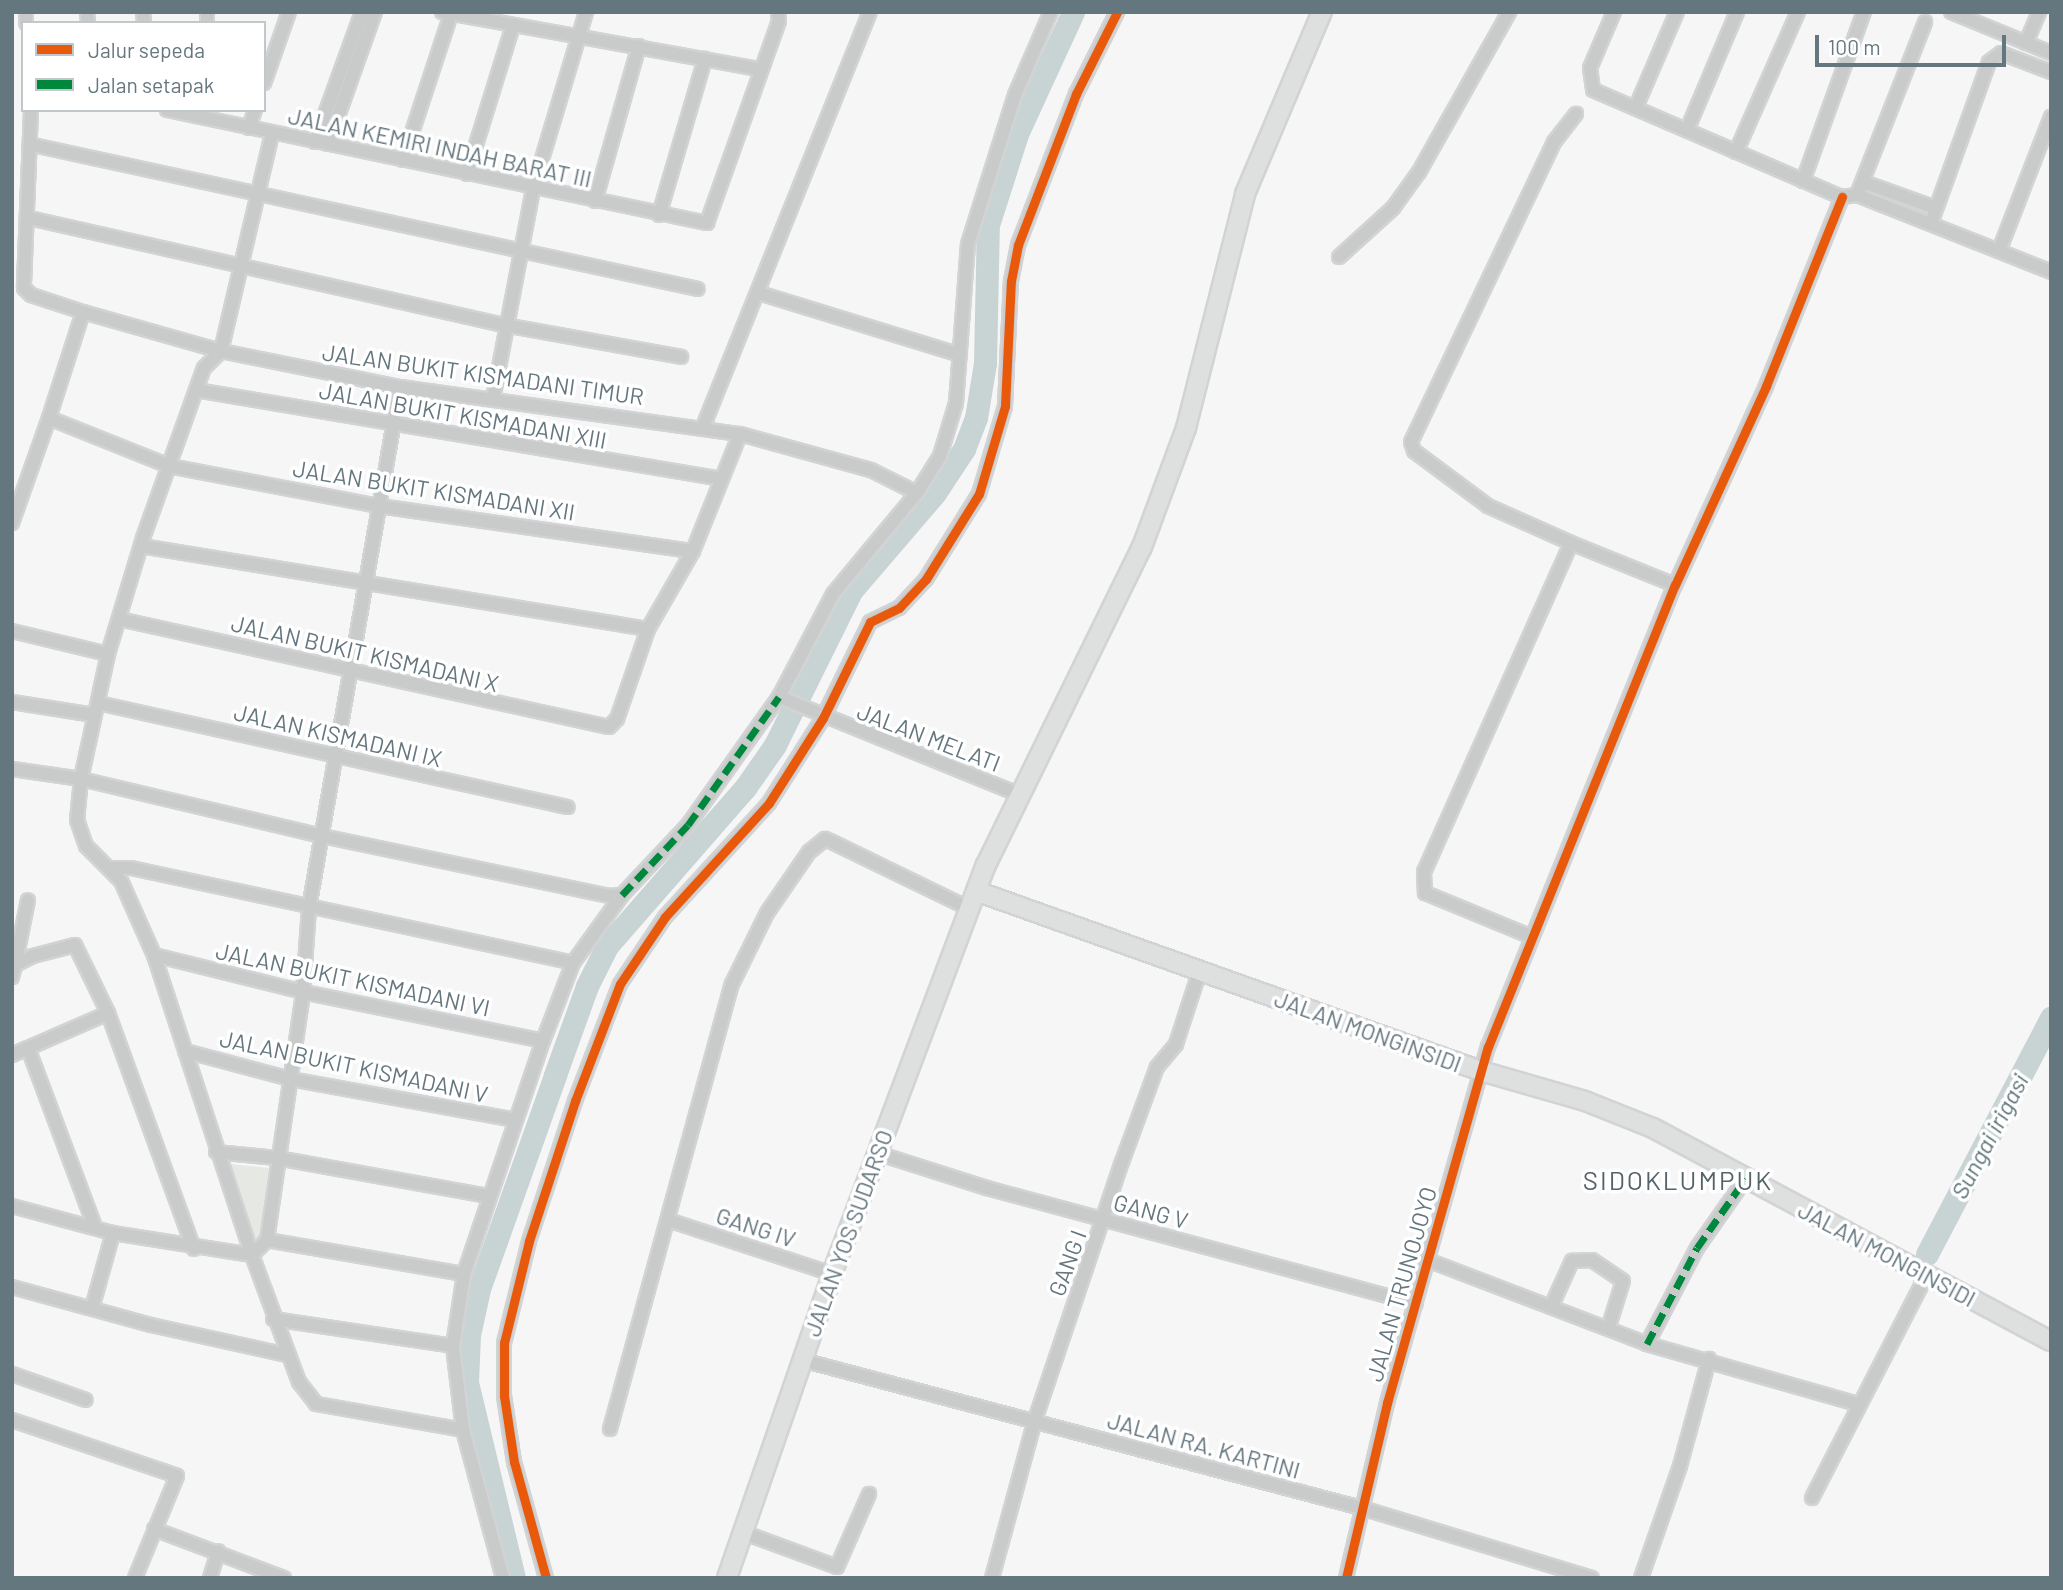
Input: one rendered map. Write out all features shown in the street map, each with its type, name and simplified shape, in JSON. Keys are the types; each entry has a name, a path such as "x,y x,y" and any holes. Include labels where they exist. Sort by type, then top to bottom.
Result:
{"main road":[{"name":"JALAN YOS SUDARSO","path":"726,1578 832,1274 976,891 1142,547 1186,428 1245,194 1322,12"},
{"name":"JALAN MONGINSIDI","path":"976,891 1481,1071 1586,1101 1653,1128 2051,1341"}],"street":[{"path":"266,77 289,12"},
{"path":"322,143 362,12"},
{"path":"322,143 375,12"},
{"path":"493,399 504,325 522,251 533,189 582,36 586,12"},
{"path":"403,160 446,13 759,69 779,21 778,12"},
{"path":"703,427 870,12"},
{"path":"503,1578 463,1430 453,1346 464,1273 515,1120 573,963 622,895 688,825 785,700 833,594 917,493 951,429 960,355 966,260 975,217 1015,95 1051,12"},
{"path":"546,1578 514,1462 504,1396 504,1343 529,1241 620,984 665,917 752,826 819,715 870,622 899,608 926,579 979,494 1005,407 1011,281 1018,245 1076,94 1117,12"},
{"path":"1339,257 1393,208 1419,172 1509,12"},
{"path":"1614,12 1590,68 1589,82 1593,90 1842,197 1857,195 2051,272"},
{"path":"1636,107 1677,12"},
{"path":"1687,130 1737,12"},
{"path":"1735,152 1798,12"},
{"path":"1803,181 1864,12"},
{"path":"1951,12 1974,16 2051,53"},
{"path":"2026,43 2039,12"},
{"path":"1857,195 1925,22"},
{"path":"467,174 513,25"},
{"path":"595,201 639,46"},
{"path":"1931,223 1995,55 2001,53 2051,72"},
{"path":"659,215 705,58"},
{"name":"JALAN KEMIRI INDAH BARAT III","path":"185,112 213,115 249,128 704,224 714,214 759,69"},
{"path":"31,112 33,145 29,218 241,268 504,325 681,357"},
{"path":"249,128 254,112"},
{"path":"1576,114 1554,142 1411,442 1414,451 1488,506 1675,585"},
{"path":"1999,251 2051,117"},
{"path":"272,133 221,351 210,358 196,390 141,546 108,654 81,779 77,820 86,846 113,868 154,956 216,1152 273,1319 299,1382 316,1404 463,1430"},
{"path":"33,145 698,289"},
{"path":"1863,181 1937,208"},
{"name":"JALAN TRUNOJOYO","path":"1346,1578 1387,1403 1430,1261 1481,1071 1532,937 1675,585 1766,386 1842,197"},
{"name":"JALAN BUKIT KISMADANI TIMUR","path":"29,218 24,288 31,295 83,312 221,351 400,387 740,434 871,470 917,493"},
{"path":"759,293 960,355"},
{"path":"12,523 50,418 83,312"},
{"path":"252,1255 267,1240 303,992 309,908 400,387"},
{"name":"JALAN BUKIT KISMADANI XIII","path":"196,390 722,480"},
{"name":"JALAN BUKIT KISMADANI XII","path":"50,418 169,466 379,506 693,551"},
{"path":"141,546 648,629 693,551 740,434"},
{"path":"1532,937 1436,899 1425,893 1422,880 1571,543"},
{"name":"JALAN BUKIT KISMADANI X","path":"119,619 601,728 617,719 648,629"},
{"path":"12,631 108,654"},
{"name":"JALAN MELATI","path":"785,700 1020,795"},
{"name":"JALAN KISMADANI IX","path":"12,702 96,709 335,756 568,807"},
{"path":"12,769 81,779 322,836 608,896 622,895"},
{"path":"610,1430 732,985 767,913 809,852 825,839 970,909"},
{"path":"113,868 573,963"},
{"path":"14,971 28,900"},
{"path":"14,971 71,944 79,947 108,1013 194,1249"},
{"name":"JALAN BUKIT KISMADANI VI","path":"154,956 303,992 543,1041"},
{"name":"GANG I","path":"992,1578 1034,1423 1152,1079 1176,1044 1200,970"},
{"path":"12,1055 108,1013"},
{"path":"28,1048 95,1227"},
{"name":"JALAN BUKIT KISMADANI V","path":"185,1051 290,1079 515,1120"},
{"path":"216,1152 277,1158 489,1196"},
{"name":"GANG V","path":"877,1153 1104,1220 1416,1304"},
{"path":"1647,1343 1697,1248 1746,1178"},
{"path":"12,1206 113,1233 194,1249 252,1255"},
{"name":"GANG IV","path":"668,1220 832,1274"},
{"path":"92,1308 113,1233"},
{"path":"267,1240 464,1273"},
{"path":"1551,1307 1572,1261 1592,1260 1623,1281 1609,1326"},
{"path":"1430,1261 1609,1326 1647,1343 1857,1404"},
{"path":"1812,1498 1857,1404 1926,1276"},
{"path":"12,1287 288,1355"},
{"path":"273,1319 453,1346"},
{"path":"1641,1578 1709,1359"},
{"name":"JALAN RA. KARTINI","path":"803,1360 1364,1509 1592,1578"},
{"path":"12,1374 86,1399"},
{"path":"12,1420 177,1476 135,1578"},
{"path":"742,1532 837,1567 869,1494"},
{"path":"154,1529 284,1578"},
{"path":"210,1578 218,1551"}],"shaded area":[{"path":"221,1163 269,1168 259,1238 249,1237"}],"waterway":[{"path":"514,1578 467,1382 469,1335 479,1289 555,1075 587,986 607,946 745,788 775,745 851,591 935,493 964,449 976,418 985,363 988,225 1017,134 1073,12"},
{"name":"Sungai irigasi","path":"1927,1254 2051,1018"}],"marked path":[{"path":"622,895 688,825 779,697"},
{"path":"1647,1344 1697,1248 1746,1178"}],"cycle path":[{"path":"546,1578 514,1462 504,1396 504,1343 529,1241 575,1101 620,984 665,917 769,803 823,718 870,622 899,608 926,579 979,494 1005,406 1011,281 1018,245 1076,94 1117,12"},
{"path":"1346,1578 1387,1403 1488,1047 1675,585 1766,386 1842,197"}],"district":[{"name":"SIDOKLUMPUK","path":"1678,1180"}]}
